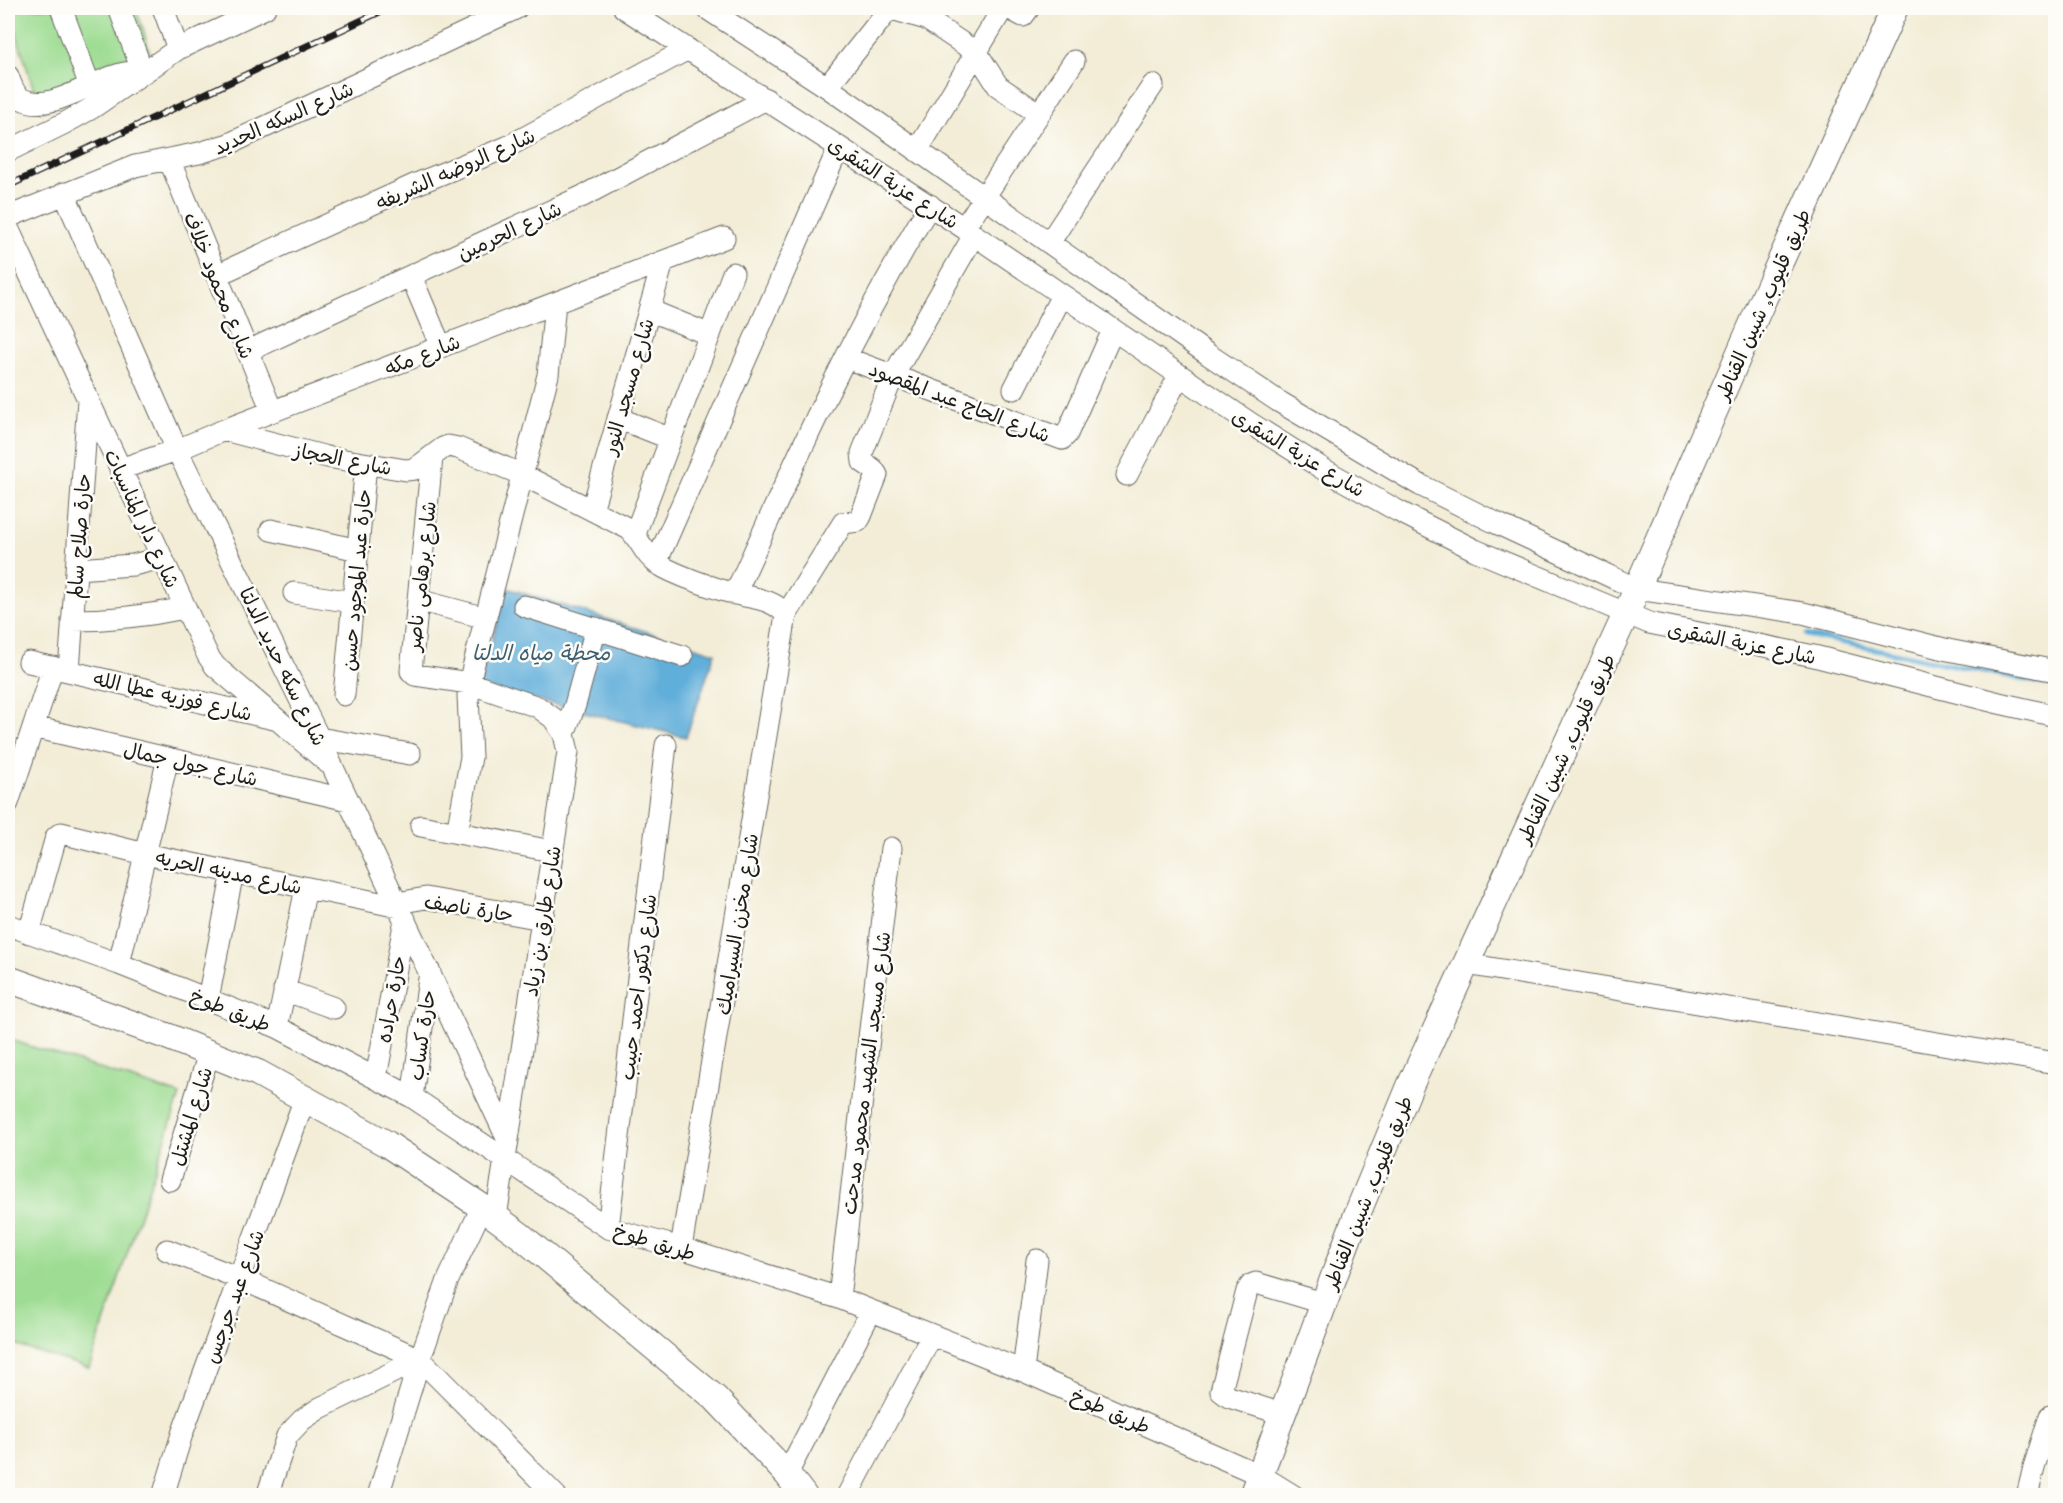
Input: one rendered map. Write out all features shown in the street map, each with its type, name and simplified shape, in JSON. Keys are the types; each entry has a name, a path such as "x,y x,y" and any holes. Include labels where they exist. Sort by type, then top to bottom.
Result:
{"main road":[{"name":"طريق قليوب, شبين القناطر","path":"1256,1485 1323,1303 1410,1086 1626,614 1757,313 1895,8"},
{"path":"8,979 258,1073 387,1144 521,1236 715,1398 787,1474 804,1496"}],"street":[{"path":"61,8 90,86"},
{"path":"119,8 143,73"},
{"path":"163,8 178,49"},
{"path":"8,150 74,118 178,49 265,8"},
{"name":"شارع السكه الحديد","path":"8,217 135,166 199,153 248,136 517,8"},
{"name":"شارع عزبة الشقرى","path":"624,8 930,205 1179,376 1323,469 1475,550 1626,614 1674,629 1795,651 2055,716"},
{"name":"شارع عزبة الشقرى","path":"706,8 826,87 1209,355 1348,444 1420,485 1494,522 1637,589 1803,613 1948,650 2055,671"},
{"path":"826,87 889,8 917,11 926,20 977,53 998,86 1039,114"},
{"path":"917,151 1006,8 1023,16 1029,8"},
{"name":"شارع الروضه الشريفه","path":"216,275 423,181 507,147 688,49"},
{"path":"733,273 635,534 647,554 656,563 735,594 781,609 843,523 858,521 861,516 877,475 863,462 862,453 893,376 984,198 1074,61"},
{"path":"8,76 15,94 23,100 36,103 51,101 124,73 143,73"},
{"path":"1049,243 1153,85"},
{"name":"شارع الحرمين","path":"248,351 583,196 766,99"},
{"path":"656,563 839,147"},
{"name":"شارع محمود خلاف","path":"169,159 272,411"},
{"name":"شارع سكه حديد الدلتا","path":"64,193 177,450 319,738 430,972 506,1148"},
{"path":"735,594 846,358 898,258 930,205"},
{"name":"شارع دار المناسبات","path":"8,228 208,657 215,666 333,767"},
{"name":"شارع مكه","path":"120,469 177,450 272,411 724,238"},
{"name":"شارع مسجد النور","path":"592,510 663,262"},
{"path":"411,276 441,347"},
{"path":"1014,389 1062,295"},
{"path":"457,833 471,757 469,683 548,375 555,303"},
{"path":"649,310 710,335"},
{"name":"شارع الحاج عبد المقصود","path":"846,358 1062,439 1067,434 1113,330"},
{"path":"1127,475 1179,376"},
{"name":"حارة صلاح سالم","path":"8,803 33,727 61,669 72,620 88,400"},
{"path":"618,418 671,439"},
{"name":"شارع الحجاز","path":"224,430 327,457 411,470 443,448 453,446 524,475 635,534"},
{"name":"شارع برهامى ناصر","path":"432,457 411,671 416,675 469,683"},
{"name":"حارة عبد الموجود حسن","path":"344,695 366,464"},
{"path":"271,530 358,550"},
{"path":"76,569 133,565 161,558"},
{"path":"294,593 353,602"},
{"path":"418,600 486,618"},
{"path":"524,606 682,656"},
{"path":"72,620 110,620 185,608"},
{"name":"شارع مخزن السيراميك","path":"681,1248 781,609"},
{"path":"564,734 575,705 596,628"},
{"name":"شارع فوزيه عطا الله","path":"29,662 277,719"},
{"path":"469,683 538,707 553,718 564,734"},
{"name":"شارع جول جمال","path":"33,727 348,800"},
{"name":"شارع طارق بن زياد","path":"378,1496 420,1359 448,1280 489,1212 506,1148 568,752 564,734"},
{"path":"319,738 410,754"},
{"name":"شارع دكتور احمد حبيب","path":"608,1228 666,745"},
{"path":"119,964 168,758"},
{"path":"421,826 552,851"},
{"name":"شارع مدينه الحريه","path":"28,933 56,837 59,834 400,910"},
{"name":"شارع مسجد الشهيد محمود مدحت","path":"838,1298 891,848"},
{"path":"208,999 233,872"},
{"path":"277,1027 306,888"},
{"name":"حارة ناصف","path":"400,910 411,899 433,899 542,919"},
{"name":"حارة حراده","path":"376,1078 400,910"},
{"name":"طريق طوخ","path":"8,926 119,964 277,1027 412,1096 506,1148 608,1228 681,1248 838,1298 1023,1371 1256,1485 1294,1496"},
{"path":"1466,964 2055,1063"},
{"name":"حارة كساب","path":"412,1096 430,972"},
{"path":"285,990 334,1008"},
{"name":"شارع المشتل","path":"170,1180 209,1053"},
{"name":"شارع عبد جرجس","path":"163,1496 182,1434 305,1098"},
{"path":"167,1250 239,1278 420,1359 556,1496"},
{"path":"1023,1371 1037,1260"},
{"path":"1282,1414 1229,1397 1221,1391 1249,1287 1256,1283 1323,1303"},
{"path":"787,1474 871,1311"},
{"path":"847,1496 932,1335"},
{"path":"267,1496 286,1436 302,1420 320,1408 420,1359"},
{"path":"2027,1496 2050,1416"}],"green space":[{"path":"8,8 135,8 153,66 41,112"},
{"path":"8,1039 180,1095 89,1368 8,1343"}],"water":[{"name":"محطة مياه الدلتا","path":"507,588 715,653 686,737 479,686"}],"waterway":[{"path":"1806,635 2056,686"}],"railway":[{"path":"8,186 388,8"}]}
